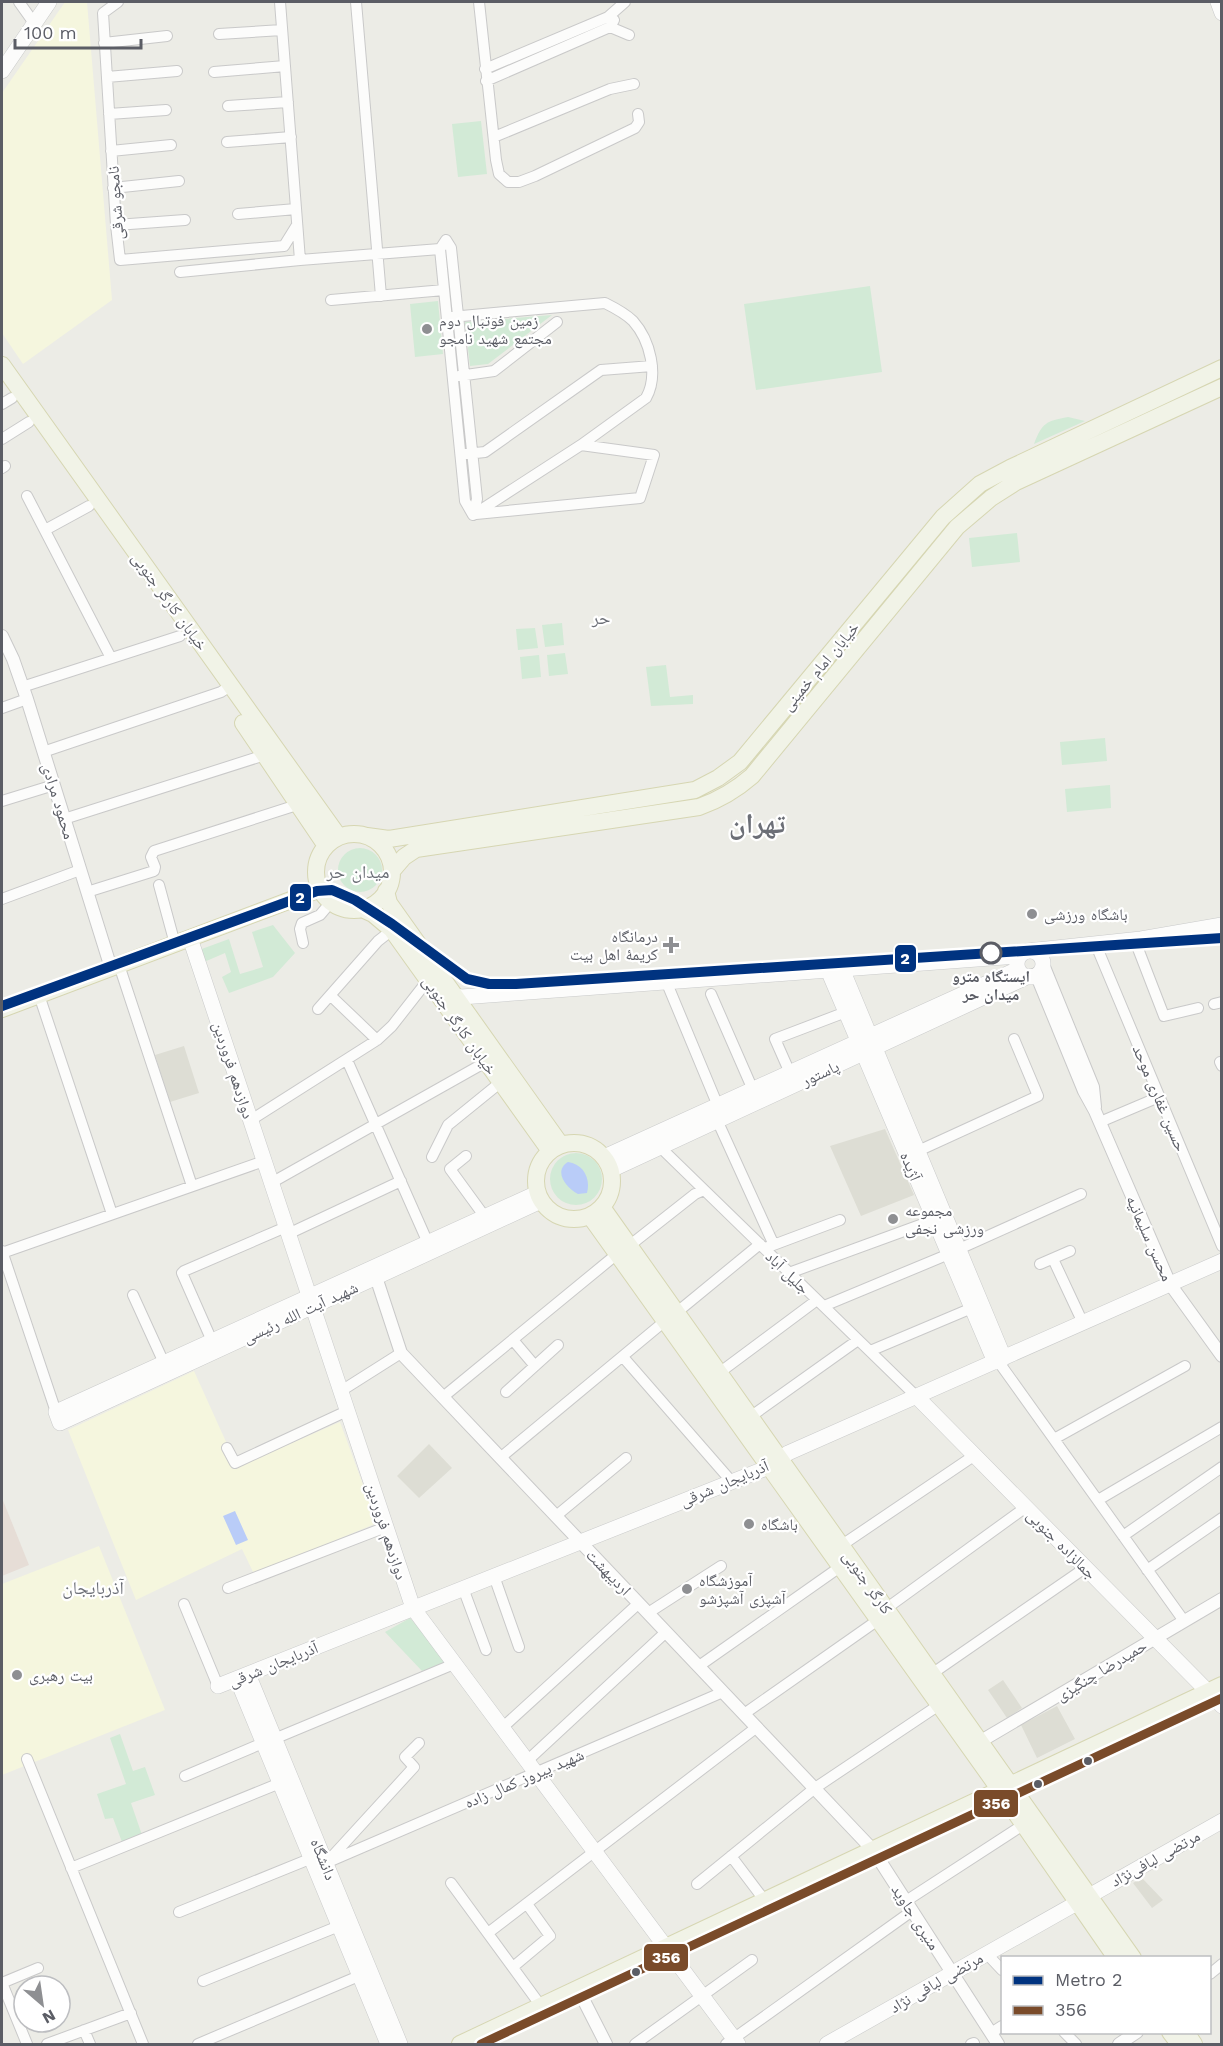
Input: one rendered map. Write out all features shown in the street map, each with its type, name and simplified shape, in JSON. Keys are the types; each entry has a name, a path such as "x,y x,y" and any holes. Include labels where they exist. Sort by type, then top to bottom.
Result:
{"main road":[{"path":"2,71 49,2"},
{"path":"1218,2 1221,13"},
{"name":"خیابان کارگر جنوبی","path":"2,365 332,842"},
{"name":"خیابان امام خمینی","path":"392,871 416,849 699,807 714,802 752,776 957,527 991,498 1013,475 1221,368"},
{"name":"خیابان کارگر جنوبی","path":"2,382 7,401 29,422 180,636 226,689 265,755 300,804 332,842"},
{"name":"خیابان امام خمینی","path":"367,836 389,839 695,790 718,778 740,762 943,517 980,484 1013,475 1221,387"},
{"path":"824,660 837,664 837,672"},
{"path":"356,834 367,836 383,848 389,859 392,871 387,891 376,902 362,909 345,909 325,895 316,877 316,866 320,855 332,842 356,834"},
{"name":"خیابان کارگر جنوبی","path":"387,891 389,903 455,996 555,1148"},
{"path":"2,1009 182,941 325,895"},
{"name":"خیابان کارگر جنوبی","path":"362,909 373,914 392,930 486,1062 555,1148"},
{"path":"1029,964 1141,939 1221,925"},
{"path":"455,996 1002,957 1029,964 1098,950 1221,932"},
{"name":"دوازدهم فروردین","path":"182,941 251,1120 413,1608 702,1997 732,2043"},
{"name":"پاستور","path":"746,1098 867,1045 1029,964"},
{"name":"آژیده","path":"835,969 846,1012 867,1045 918,1151 972,1308 999,1360"},
{"name":"آژیده","path":"835,969 867,1045 934,1220 954,1251 999,1360"},
{"name":"پاستور","path":"607,1164 660,1147 790,1073 845,1054"},
{"name":"پاستور","path":"607,1164 718,1113"},
{"path":"578,1143 588,1145 607,1164 612,1186 607,1201 596,1212 572,1220 559,1217 549,1211 539,1197 535,1182 537,1170 542,1160 555,1148 578,1143"},
{"name":"شهید آیت الله رئیسی","path":"374,1272 428,1243 485,1217 539,1197"},
{"name":"شهید آیت الله رئیسی","path":"58,1417 539,1197"},
{"name":"کارگر جنوبی","path":"596,1212 774,1463 840,1567 933,1673 981,1741 1005,1787"},
{"name":"آذربایجان شرقی","path":"218,1686 732,1482 774,1463 788,1453 1221,1261"},
{"name":"شهید آیت الله رئیسی","path":"58,1417 212,1341 311,1302"},
{"name":"کارگر جنوبی","path":"671,1317 719,1372 750,1417 774,1463 842,1545 939,1705 1005,1787 1083,1898 1131,1956"},
{"name":"جمالزاده جنوبی","path":"917,1397 1154,1638 1215,1689 1221,1706"},
{"name":"دانشگاه","path":"242,1676 365,1974 388,2044"},
{"path":"460,2044 1215,1689"},
{"path":"1005,1787 1023,1826 1083,1898"},
{"name":"مرتضی لبافی‌نژاد","path":"1083,1898 1221,1821"},
{"name":"کارگر جنوبی","path":"1083,1898 1115,1956"},
{"name":"مرتضی لبافی نژاد","path":"827,2044 1083,1898"},
{"name":"دانشگاه","path":"365,1974 400,2044"}],"street":[{"path":"20,2 34,23"},
{"name":"نامجو شرقی","path":"118,2 103,13 113,188 120,260 284,246 297,225"},
{"path":"280,2 300,260"},
{"path":"356,2 381,296"},
{"path":"479,2 495,160 499,174 508,182 519,182 635,128 639,122 638,114"},
{"path":"485,75 609,22 625,2"},
{"path":"609,22 629,35"},
{"path":"219,34 282,30"},
{"path":"104,43 167,36"},
{"path":"214,72 285,66"},
{"path":"106,77 177,71"},
{"path":"494,137 610,89 634,84"},
{"path":"228,106 288,102"},
{"path":"109,114 166,110"},
{"path":"228,142 291,137"},
{"path":"111,151 171,145"},
{"path":"113,188 179,181"},
{"path":"238,214 296,209"},
{"path":"116,225 185,220"},
{"path":"452,317 444,290 440,249 446,240 451,248 452,317 458,376 460,454 465,501 473,515"},
{"path":"180,272 440,249"},
{"path":"332,300 444,290"},
{"path":"452,317 604,303 621,311 640,330 648,348 652,366 651,390 646,398 581,445 473,515"},
{"path":"458,376 494,371 557,322"},
{"path":"460,454 485,452 601,370 652,366"},
{"path":"458,376 472,453 477,499 473,515"},
{"path":"2,439 29,422"},
{"path":"473,515 640,498 654,455 581,445"},
{"path":"27,495 111,658"},
{"path":"45,530 89,506"},
{"name":"محمود مرادی","path":"2,636 27,699 87,892 115,966"},
{"path":"22,687 180,636"},
{"path":"43,752 226,689"},
{"path":"2,708 27,699"},
{"path":"64,819 265,755"},
{"path":"2,801 54,786"},
{"path":"87,892 154,871 155,867 151,857 154,851 300,804"},
{"path":"2,899 80,870"},
{"path":"159,885 182,941"},
{"path":"303,943 300,926 320,915 325,895"},
{"path":"318,1009 378,941 392,930"},
{"path":"1137,946 1164,1016 1198,1008"},
{"name":"حسین غفاری موحد","path":"1098,950 1221,1246"},
{"name":"محسن سلیمانیه","path":"1029,964 1170,1284 1221,1356"},
{"path":"115,966 192,1186"},
{"path":"251,1120 378,1040 428,980"},
{"path":"666,981 701,1054 718,1113 766,1245"},
{"path":"711,994 746,1098"},
{"path":"39,995 112,1214"},
{"path":"331,996 378,1040"},
{"path":"790,1073 775,1039 846,1012"},
{"path":"918,1151 1038,1096 1014,1039"},
{"path":"347,1060 428,1243"},
{"path":"271,1183 486,1062"},
{"path":"432,1157 448,1125 501,1082"},
{"path":"1097,1116 1159,1097"},
{"name":"جلیل آباد","path":"660,1147 766,1245 789,1273 917,1397"},
{"path":"466,1156 450,1169 485,1217"},
{"path":"58,1417 2,1252 264,1161"},
{"path":"212,1341 182,1274 184,1271 401,1181"},
{"path":"443,1397 623,1250 695,1194 704,1190"},
{"path":"719,1372 820,1303 954,1251 1081,1194"},
{"path":"501,1458 671,1317 766,1245 840,1220"},
{"path":"789,1273 934,1220"},
{"path":"1040,1264 1070,1251"},
{"path":"1053,1259 1083,1323"},
{"name":"اردیبهشت","path":"374,1272 401,1353 873,1850"},
{"path":"133,1294 164,1363"},
{"path":"870,1351 972,1308"},
{"path":"513,1340 535,1365"},
{"path":"750,1417 858,1340"},
{"path":"506,1392 558,1346"},
{"path":"341,1391 401,1353"},
{"path":"623,1357 732,1482"},
{"path":"999,1360 1184,1621"},
{"path":"1054,1439 1185,1366"},
{"path":"227,1448 234,1463 347,1411"},
{"path":"1098,1500 1221,1427"},
{"path":"842,1545 975,1455"},
{"path":"556,1516 626,1458"},
{"path":"1123,1536 1221,1467"},
{"path":"744,1714 1026,1507"},
{"path":"1147,1570 1221,1518"},
{"path":"228,1588 386,1527"},
{"path":"648,1613 721,1566"},
{"path":"699,1666 840,1567"},
{"path":"933,1673 1085,1568"},
{"path":"494,1576 519,1647"},
{"path":"464,1588 486,1650"},
{"name":"حمیدرضا چنگیزی","path":"981,1741 1221,1599"},
{"path":"184,1604 218,1686"},
{"path":"502,1728 639,1604"},
{"path":"531,1767 666,1632"},
{"path":"185,1776 454,1664"},
{"name":"شهید پیروز کمال زاده","path":"179,1912 318,1861 531,1767 723,1692"},
{"path":"697,1884 815,1788 939,1705"},
{"path":"488,1933 757,1727"},
{"path":"318,1861 414,1767 405,1757 419,1743"},
{"path":"27,1759 143,2044"},
{"path":"71,1868 285,1781"},
{"path":"732,2043 909,1906 1023,1826"},
{"name":"منیری جاوید","path":"873,1850 998,2044"},
{"path":"731,1856 765,1901"},
{"path":"451,1882 542,2006"},
{"path":"513,1967 550,1936 527,1904"},
{"path":"203,1981 344,1922"},
{"path":"986,1953 1001,1969"},
{"path":"635,2044 752,1960"},
{"path":"27,2044 2,1983 38,1968"},
{"path":"198,2044 365,1974"},
{"path":"578,1989 606,2044"},
{"path":"47,2044 130,2013"},
{"path":"991,2033 1001,2027"},
{"path":"84,2030 90,2044"},
{"path":"1119,2044 1134,2034"}],"shaded area":[{"path":"65,2 87,2 112,300 23,364 2,333 2,93"},
{"path":"481,121 487,174 458,177 452,124"},
{"path":"870,286 882,372 756,390 744,304"},
{"name":"زمین فوتبال دوم مجتمع شهید نامجو","path":"438,301 443,354 415,357 410,304"},
{"path":"552,315 488,364 470,366 465,322"},
{"path":"1068,417 1085,421 1034,444 1042,427 1055,420"},
{"path":"1017,533 1020,562 972,567 969,538"},
{"path":"562,623 564,645 545,647 542,625"},
{"path":"535,628 538,648 518,650 516,629"},
{"path":"565,653 568,674 549,676 547,655"},
{"path":"539,655 541,677 522,679 520,657"},
{"path":"666,665 670,697 693,695 693,704 651,706 646,667"},
{"path":"1105,738 1107,761 1062,765 1060,742"},
{"path":"1110,785 1111,808 1067,812 1065,789"},
{"path":"360,848 376,854 382,870 376,886 360,892 344,886 338,870 344,854"},
{"path":"273,925 295,953 273,977 229,993 222,977 231,972 225,953 204,962 199,950 229,939 240,974 263,967 252,932"},
{"path":"184,1046 199,1093 170,1102 155,1055"},
{"path":"885,1129 914,1195 861,1216 830,1146"},
{"path":"571,1153 581,1153 590,1157 598,1165 602,1179 598,1193 590,1201 581,1205 571,1205 562,1201 554,1193 550,1184 550,1174 554,1165 562,1157"},
{"path":"194,1371 227,1444 222,1449 232,1469 340,1422 377,1523 254,1574 242,1549 136,1600 68,1430"},
{"path":"429,1444 452,1468 419,1498 397,1476"},
{"path":"2,1498 29,1565 2,1576"},
{"path":"99,1546 165,1710 2,1775 2,1584"},
{"path":"410,1618 448,1662 422,1671 385,1632"},
{"path":"1003,1680 1022,1708 1007,1718 988,1690"},
{"path":"1057,1706 1075,1739 1037,1758 1021,1725"},
{"path":"120,1734 133,1771 145,1767 155,1795 131,1803 142,1835 122,1842 113,1818 105,1819 97,1794 126,1784 110,1738"},
{"path":"1142,1878 1163,1900 1152,1908 1133,1883"}],"water":[{"path":"568,1162 578,1166 585,1173 588,1182 587,1193 578,1194 566,1184 561,1174"},
{"path":"235,1511 248,1540 236,1545 223,1516"}],"metro line":[{"name":"2","path":"2,1006 317,891 332,890 355,900 392,924 467,979 489,984 1222,938"}],"transit line":[{"name":"356","path":"481,2044 1222,1698"}],"place":[{"name":"زمین فوتبال دوم مجتمع شهید نامجو","path":"427,329"},
{"name":"باشگاه ورزشی","path":"1032,914"},
{"name":"درمانگاه کریمهٔ اهل بیت","path":"671,945"},
{"name":"ایستگاه مترو میدان حر","path":"991,953"},
{"name":"مجموعه ورزشی نجفی","path":"893,1219"},
{"name":"باشگاه","path":"749,1524"},
{"name":"آموزشگاه آشپزی آشپزشو","path":"687,1589"},
{"name":"بیت رهبری","path":"17,1675"}],"district":[{"name":"حر","path":"601,618"},
{"name":"تهران","path":"757,823"},
{"name":"میدان حر","path":"358,872"},
{"name":"آذربایجان","path":"93,1588"}]}
